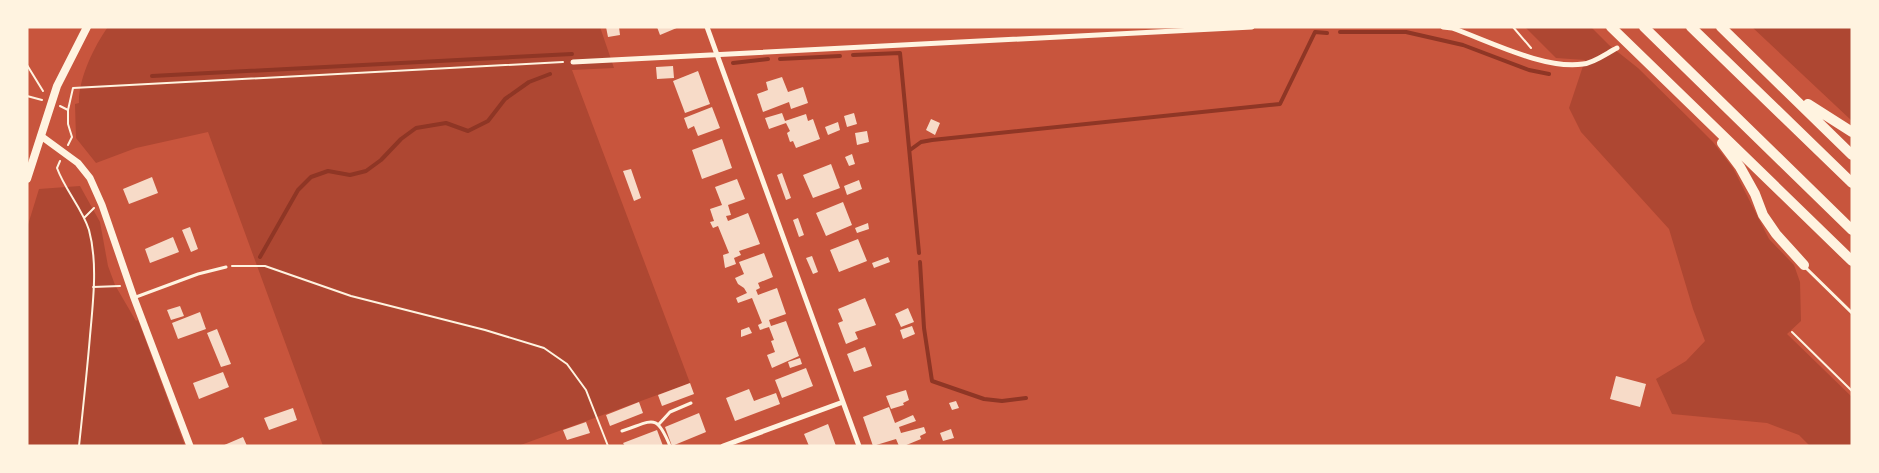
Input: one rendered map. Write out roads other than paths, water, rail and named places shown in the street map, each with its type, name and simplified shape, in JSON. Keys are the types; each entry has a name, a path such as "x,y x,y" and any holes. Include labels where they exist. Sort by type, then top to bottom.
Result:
{"highway":[{"path":"1611,27 1852,261"},
{"path":"1644,27 1852,230"},
{"path":"1691,27 1852,183"},
{"path":"1721,27 1852,155"},
{"path":"1783,86 1852,132"},
{"path":"1697,112 1740,167 1776,234 1804,265"}],"main road":[{"path":"27,179 51,102 87,27"}],"street":[{"path":"706,27 859,446"},
{"path":"573,62 1252,27"},
{"path":"1443,27 1452,28 1526,57 1557,64 1585,64 1617,48"},
{"path":"41,136 64,152 90,178 102,205 134,298 190,446"},
{"path":"723,446 843,402"}],"lane":[{"path":"1804,265 1852,313"},
{"path":"134,298 198,274 226,267"},
{"path":"659,424 670,412 691,404"},
{"path":"622,431 654,422 659,424 670,446"}],"waterway":[{"path":"910,150 921,142 932,140 1280,104 1315,32 1327,33"},
{"path":"1340,32 1406,32 1463,45 1529,70 1549,74"},
{"path":"853,55 900,53 919,253"},
{"path":"152,76 572,54"},
{"path":"780,59 840,56"},
{"path":"733,63 768,59"},
{"path":"260,257 298,190 311,177 328,171 350,175 366,171 416,128 446,123 468,131 488,121 505,99 529,82 550,74"},
{"path":"920,262 924,328 932,381 984,399 1002,401 1026,398"}]}
